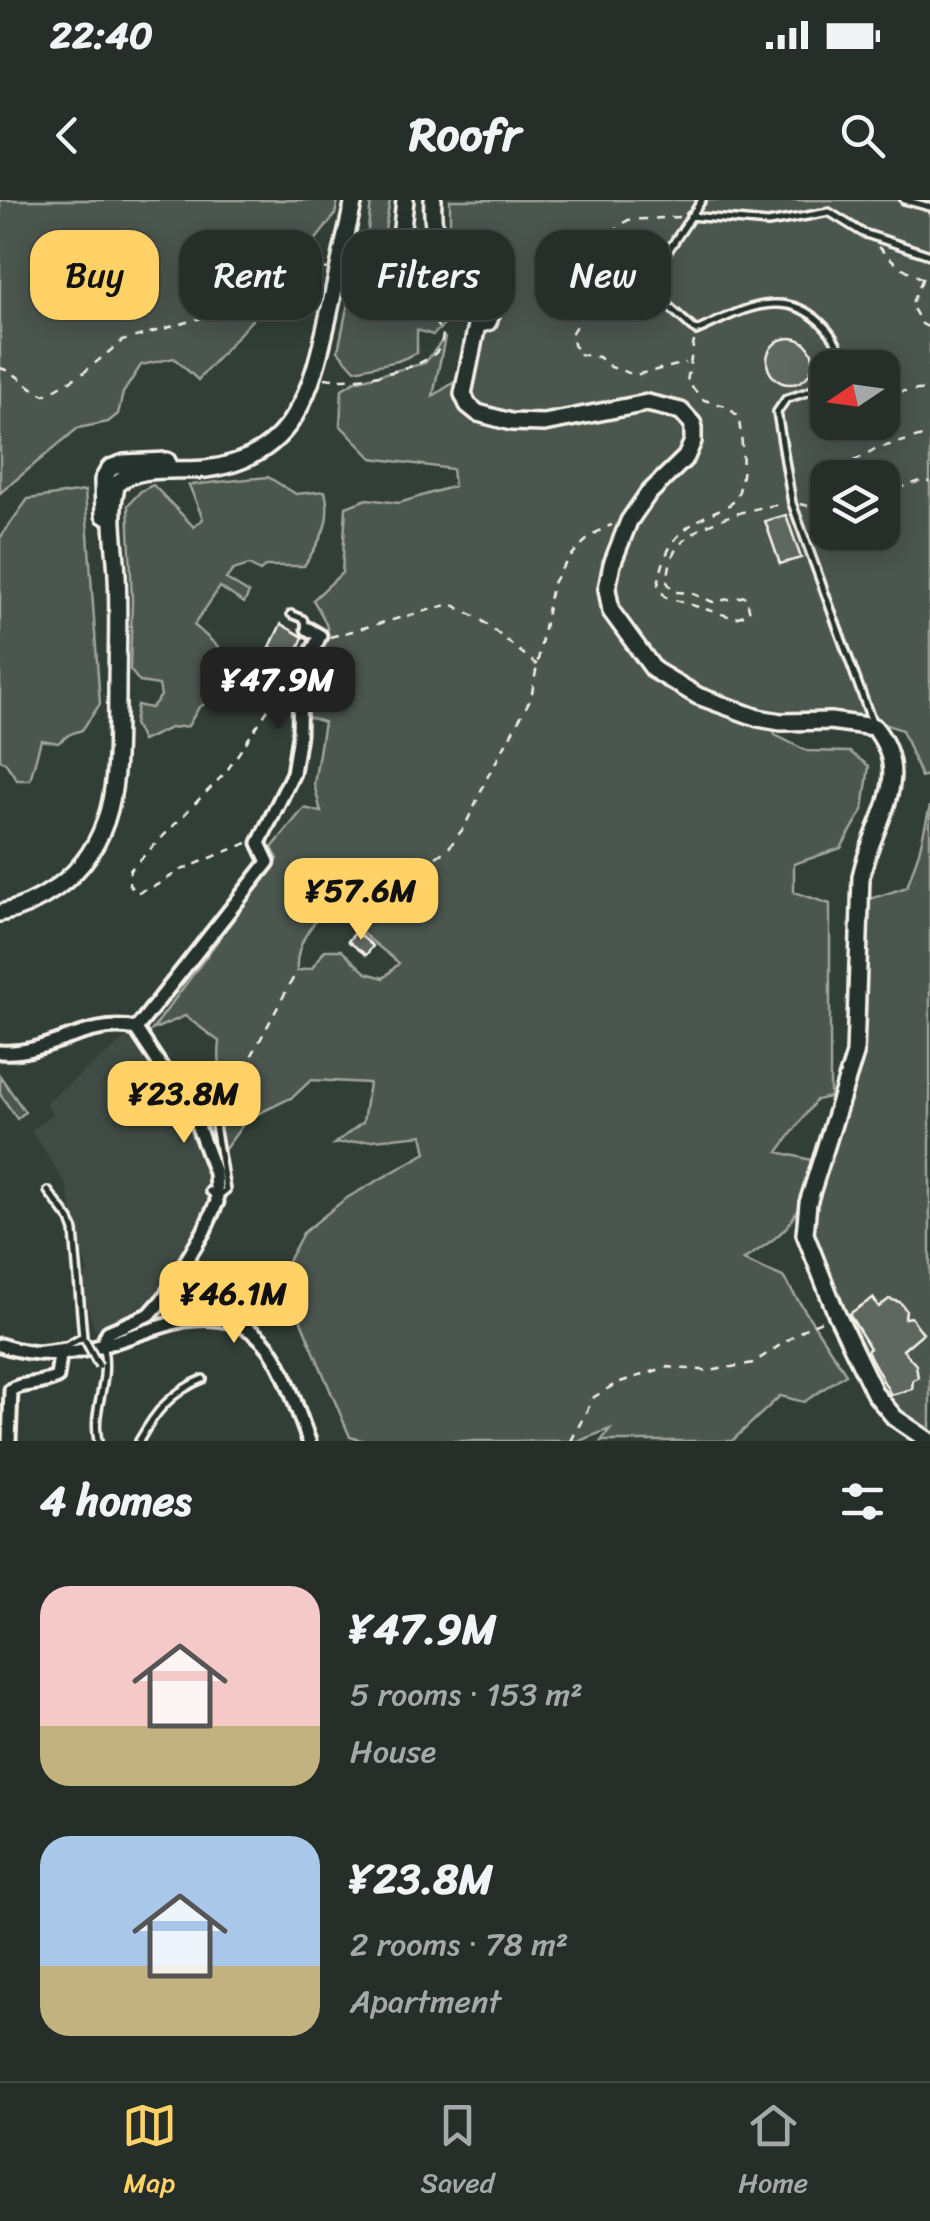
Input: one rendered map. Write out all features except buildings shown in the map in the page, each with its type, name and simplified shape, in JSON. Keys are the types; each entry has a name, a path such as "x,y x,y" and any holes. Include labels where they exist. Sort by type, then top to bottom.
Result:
{"street":[{"path":"0,913 27,904 75,872 110,817 117,776 117,699 104,476 110,468 124,464 239,454 285,428 298,412 315,376 354,200"},
{"path":"402,230 405,200"},
{"path":"434,200 432,224 436,243 483,286 494,307 488,322 477,325"},
{"path":"474,320 477,325 463,394 478,413 511,422 544,424 648,403 672,407 689,417 694,432 686,457 647,495 629,521 612,564 608,600 611,611 654,670 686,690 758,718 781,722 830,721 874,728 891,752 892,780 860,877 855,1054 808,1203 805,1224 808,1245 875,1394 895,1418 929,1441"},
{"path":"136,1028 268,862 258,842 293,773 299,735 300,675 320,636 308,628"},
{"path":"0,1052 24,1051 98,1028 136,1028"},
{"path":"102,1344 105,1334 146,1317 165,1297 204,1231 213,1194 214,1173 194,1116 136,1028"},
{"path":"0,1345 32,1354 60,1355 156,1327 203,1318 255,1332 279,1359 309,1441"},
{"path":"9,1441 11,1390 38,1386 57,1377 60,1355"}],"lane":[{"path":"702,200 666,254 665,303 696,331 744,310 775,303 805,311 830,330 837,350"},
{"path":"904,200 930,207"},
{"path":"690,216 768,224 829,212 864,233 930,254"},
{"path":"810,391 786,399 777,412 792,503 874,728"},
{"path":"291,614 303,619 308,628"},
{"path":"213,1194 226,1190 215,1125 224,1104"},
{"path":"48,1191 70,1220 74,1232 84,1339 106,1378"},
{"path":"32,1354 40,1347 66,1346 84,1339"},
{"path":"98,1441 96,1422 106,1378 102,1344"},
{"path":"140,1441 153,1416 178,1390 203,1378"}],"path":[{"path":"688,363 635,375 611,367 599,358 577,354 572,334 611,268 610,234 628,220 690,216"},
{"path":"864,233 898,266 930,283"},
{"path":"0,368 12,371 33,390 45,395 82,374 122,342 200,318 230,301 277,265 297,263 317,269 339,269"},
{"path":"922,279 911,305 922,324 930,328"},
{"path":"315,376 330,380 364,378 423,362 440,348 443,334 434,320"},
{"path":"696,331 687,382 704,400 726,406 738,416 743,440 740,486 733,502 684,527 674,538 658,584 665,597 735,618 750,613 746,596 713,602 691,593 674,592 667,582 673,553 688,538 741,510 792,503 810,507"},
{"path":"900,392 930,389"},
{"path":"856,460 875,449 930,434"},
{"path":"900,487 930,482"},
{"path":"436,856 448,849 465,826 532,698 552,585 558,574 601,528 629,521"},
{"path":"346,634 451,604 480,619 538,666"},
{"path":"258,842 224,851 136,893 128,884 130,870 226,772 292,675"},
{"path":"234,1090 296,971"},
{"path":"571,1441 594,1397 616,1383 667,1367 710,1371 752,1363 809,1326 838,1315"}],"shaded area":[{"path":"0,200 338,200 335,215 322,232 179,230 179,320 252,320 198,380 174,358 141,365 123,393 118,414 108,422 78,428 0,493"},
{"path":"371,200 390,200 385,230 368,230"},
{"path":"450,200 930,200 930,774 921,777 902,730 858,715 770,715 775,735 807,751 850,752 869,766 863,810 841,848 794,864 794,892 830,904 830,1097 816,1100 778,1152 811,1160 792,1220 774,1239 743,1260 783,1277 846,1374 804,1402 780,1396 732,1441 601,1441 610,1429 579,1441 365,1441 350,1437 281,1274 303,1233 345,1199 426,1153 422,1135 334,1144 363,1122 369,1083 311,1080 293,1097 247,1119 220,1156 224,1100 220,1042 185,1016 152,1030 278,859 272,848 304,808 321,812 314,784 324,722 305,716 306,684 328,633 313,600 342,573 346,507 367,499 399,503 454,486 452,469 372,458 340,425 342,389 355,381 425,363 445,337 433,396 468,373 472,354 495,320 515,320 515,230 453,230","holes":["329,906 399,963 384,978 366,973 341,950 325,950 312,968 297,971 302,944"]},
{"path":"344,320 441,320 444,325 433,335 417,330 417,353 398,361 355,370 338,351"},
{"path":"268,477 296,494 325,491 327,513 320,539 304,566 266,566 260,571 249,565 233,570 226,579 249,593 244,603 220,587 194,625 233,660 235,674 227,693 199,707 188,726 170,728 142,741 134,724 137,705 151,708 161,696 159,685 140,682 130,670 128,505 153,485 194,527 203,519 189,485"},
{"path":"85,491 100,704 82,730 58,743 41,740 30,780 17,780 0,760 0,538 28,499"},
{"path":"930,806 930,1435 903,1416 880,1386 854,1337 813,1240 813,1207 857,1066 867,900 907,887"},
{"path":"126,1038 138,1044 187,1112 210,1171 208,1203 155,1299 94,1330 81,1277 88,1274 66,1185 31,1130 53,1114 45,1103"},
{"path":"0,1076 25,1112 17,1119 0,1094"}]}
